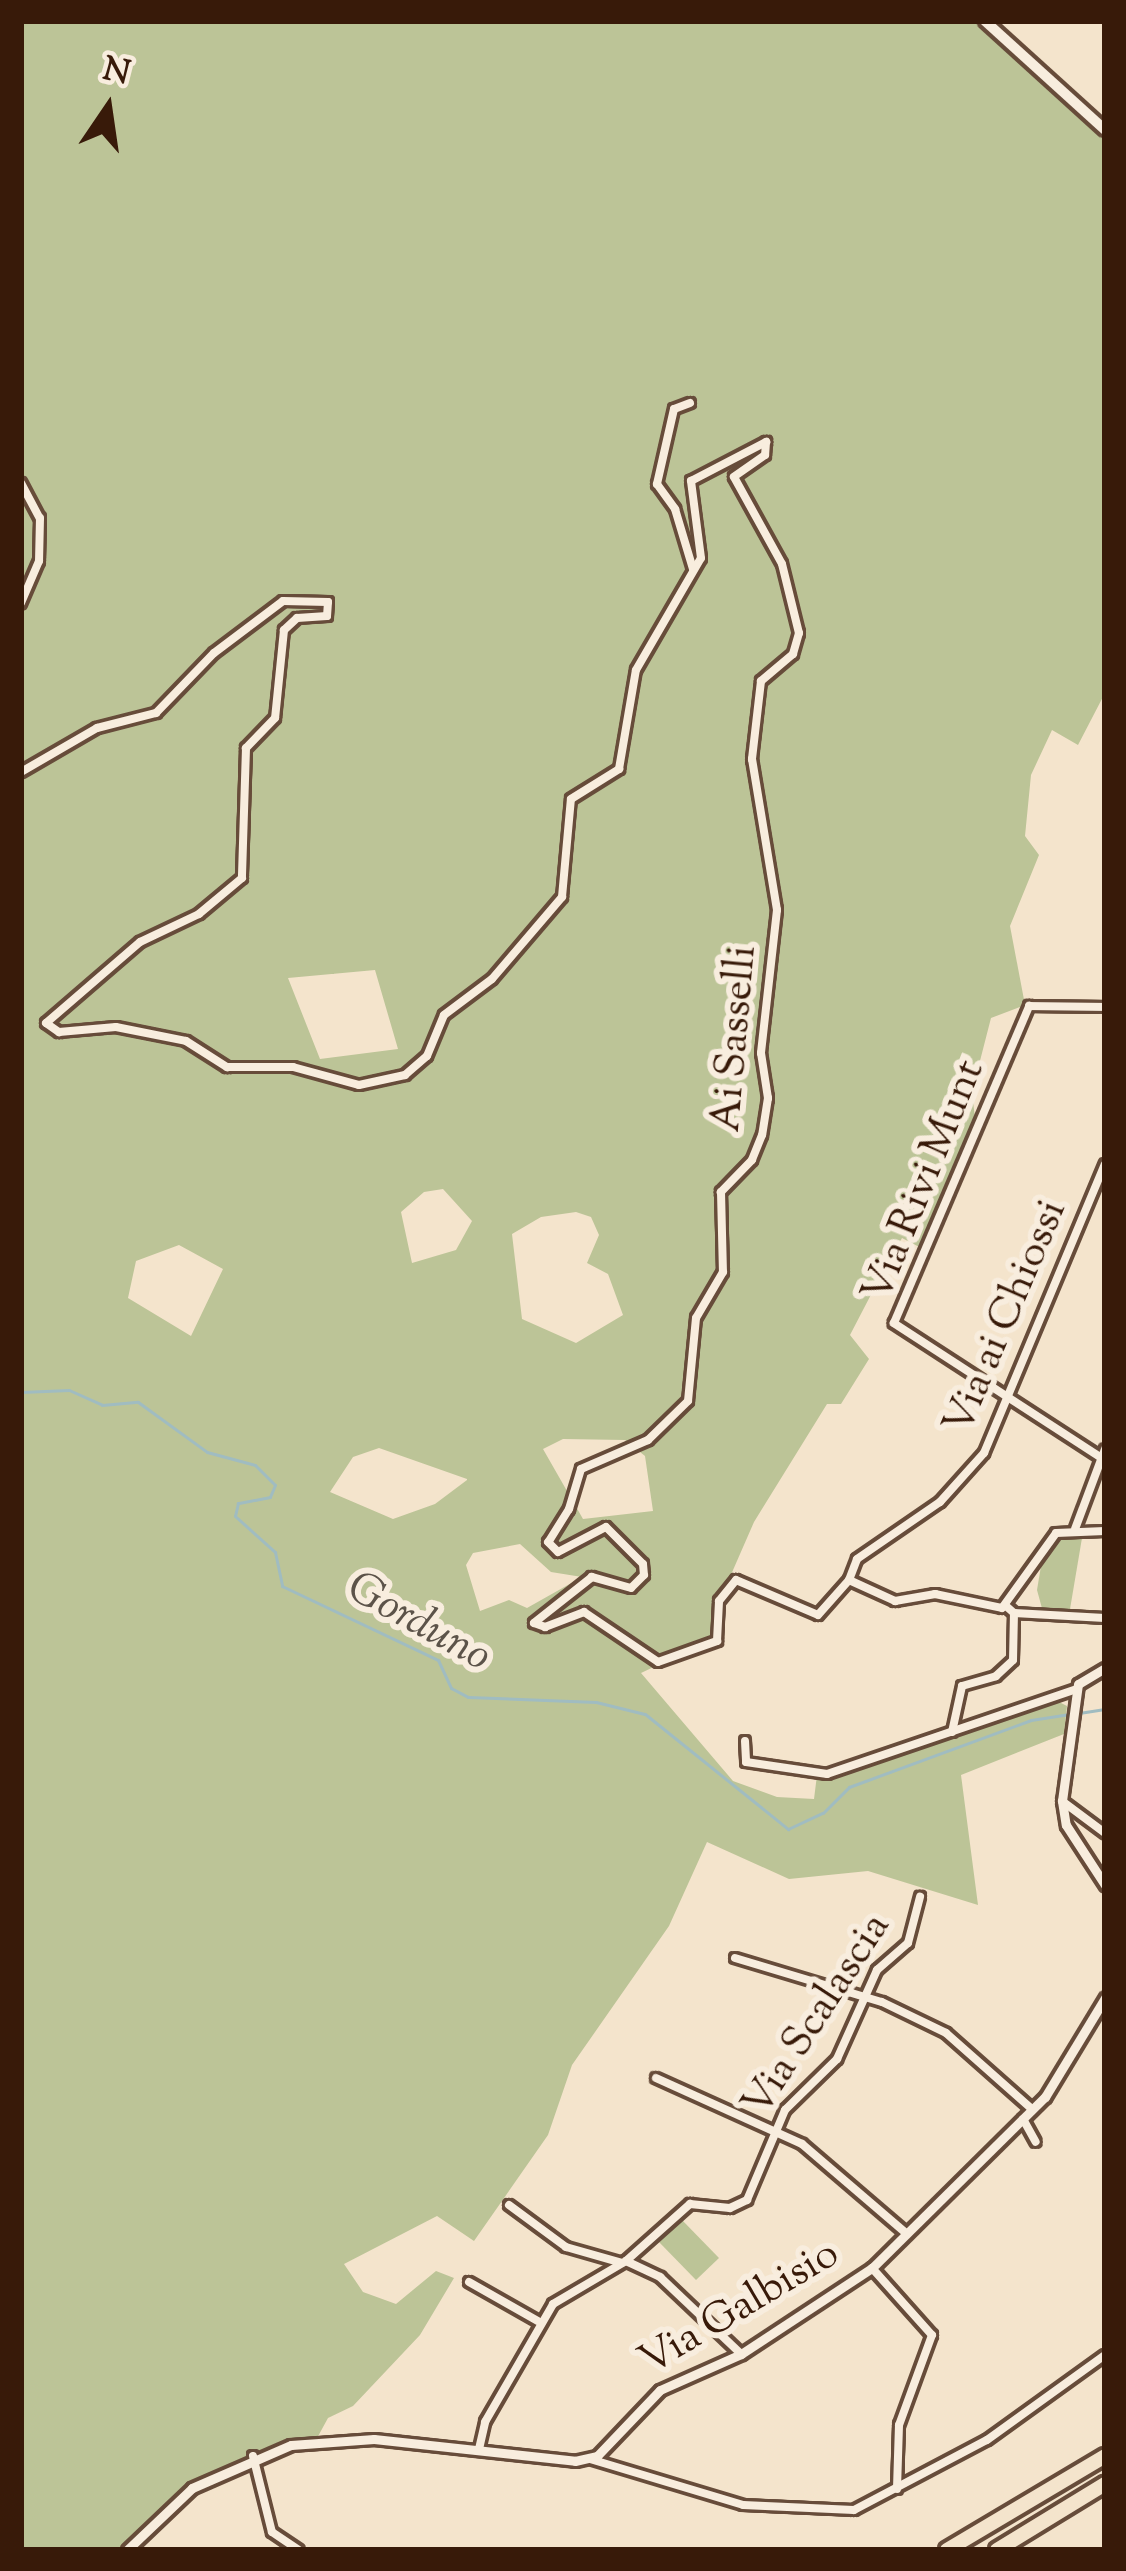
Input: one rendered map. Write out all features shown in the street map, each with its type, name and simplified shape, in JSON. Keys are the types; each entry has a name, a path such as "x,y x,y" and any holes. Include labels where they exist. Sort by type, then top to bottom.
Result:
{"highway":[{"path":"947,2550 1105,2456"},
{"path":"997,2550 1105,2484"}],"main road":[{"path":"985,21 1105,130"}],"street":[{"path":"21,772 97,728 156,713 214,652 283,602 328,602 327,616 297,618 284,630 275,718 246,748 249,859 242,878 199,914 140,943 57,1006 46,1023 59,1032 116,1028 186,1041 227,1067 293,1067 347,1084 388,1082 422,1063 444,1015 500,970 565,892 571,799 619,769 636,670 693,571 675,509 656,484 674,409 690,403"},
{"name":"Ai Sasselli","path":"693,571 702,554 691,481 766,442 765,454 734,477 782,564 799,634 793,654 759,685 752,764 778,910 760,1053 768,1098 757,1153 722,1189 723,1272 696,1318 691,1395 648,1440 577,1473 571,1506 548,1543 558,1552 606,1527 643,1564 644,1575 631,1588 592,1577 534,1623 545,1627 584,1612 658,1662 717,1641 721,1597 746,1579"},
{"path":"21,482 40,518 39,561 21,603"},
{"name":"Via Rivi Munt","path":"1008,1400 901,1335 895,1319 1029,1006 1105,1007"},
{"name":"Via ai Chiossi","path":"746,1579 818,1615 849,1580 855,1561 970,1472 1008,1400 1105,1164"},
{"path":"1008,1400 1103,1453 1076,1529"},
{"path":"952,1734 962,1686 1012,1661 1010,1610 1029,1567 1049,1539 1076,1529 1105,1531"},
{"path":"849,1580 895,1601 935,1594 1010,1610 1105,1618"},
{"path":"1105,1668 1087,1672 1076,1691 1062,1801 1066,1825 1105,1885"},
{"path":"745,1741 746,1762 817,1775 1076,1691"},
{"path":"1062,1801 1105,1833"},
{"name":"Via Scalascia","path":"479,2449 485,2422 538,2321 562,2298 625,2262 693,2203 743,2204 792,2101 837,2059 877,1970 908,1943 920,1897"},
{"path":"735,1958 865,1996 960,2041 1032,2109"},
{"name":"Via Galbisio","path":"590,2459 660,2390 741,2354 872,2268 1032,2109 1105,1998"},
{"path":"656,2078 776,2131 869,2195 907,2234"},
{"path":"1022,2118 1036,2142"},
{"path":"509,2205 566,2247 625,2262 660,2277 741,2354"},
{"path":"872,2268 932,2335 899,2425 897,2490"},
{"path":"469,2282 538,2321"},
{"path":"127,2550 177,2499 253,2456 350,2438 590,2459 600,2468 758,2507 848,2511 897,2490 1007,2428 1105,2356"},
{"path":"253,2456 272,2532 299,2550"}],"green space":[{"path":"21,21 985,21 1105,130 1105,693 1078,745 1052,730 1031,775 1025,836 1039,855 1010,926 1025,1005 991,1018 972,1092 977,1136 927,1251 902,1238 876,1285 850,1335 869,1359 841,1404 827,1404 754,1522 723,1593 719,1636 641,1673 733,1781 777,1797 814,1799 817,1775 1051,1698 1067,1706 1064,1734 961,1775 978,1905 868,1871 789,1879 707,1842 669,1926 572,2065 548,2135 474,2241 437,2216 344,2264 363,2292 396,2304 436,2271 454,2278 420,2335 353,2406 328,2418 316,2440 219,2471 127,2550 21,2550","holes":["375,970 398,1049 320,1059 288,978","443,1189 472,1221 456,1250 412,1263 401,1212 424,1192","576,1212 591,1217 599,1235 587,1263 608,1274 623,1315 576,1343 522,1319 512,1234 541,1217","179,1245 223,1269 191,1336 128,1298 136,1261","563,1439 625,1440 645,1456 653,1511 583,1519 543,1449","379,1448 467,1479 435,1504 393,1519 330,1492 353,1457","520,1544 551,1572 582,1577 527,1608 509,1600 480,1611 466,1565 473,1553"]},
{"path":"1064,1535 1082,1538 1069,1615 1043,1612 1037,1590 1042,1560"},
{"path":"681,2219 719,2258 696,2280 658,2241"}],"waterway":[{"name":"Gorduno","path":"21,1392 69,1390 102,1405 138,1402 207,1452 255,1465 275,1485 270,1497 238,1503 235,1516 275,1552 282,1586 438,1660 451,1688 468,1697 596,1702 645,1714 788,1829 823,1813 849,1787 1031,1720 1070,1714"},
{"name":"Gorduno","path":"1079,1713 1105,1709"}]}
